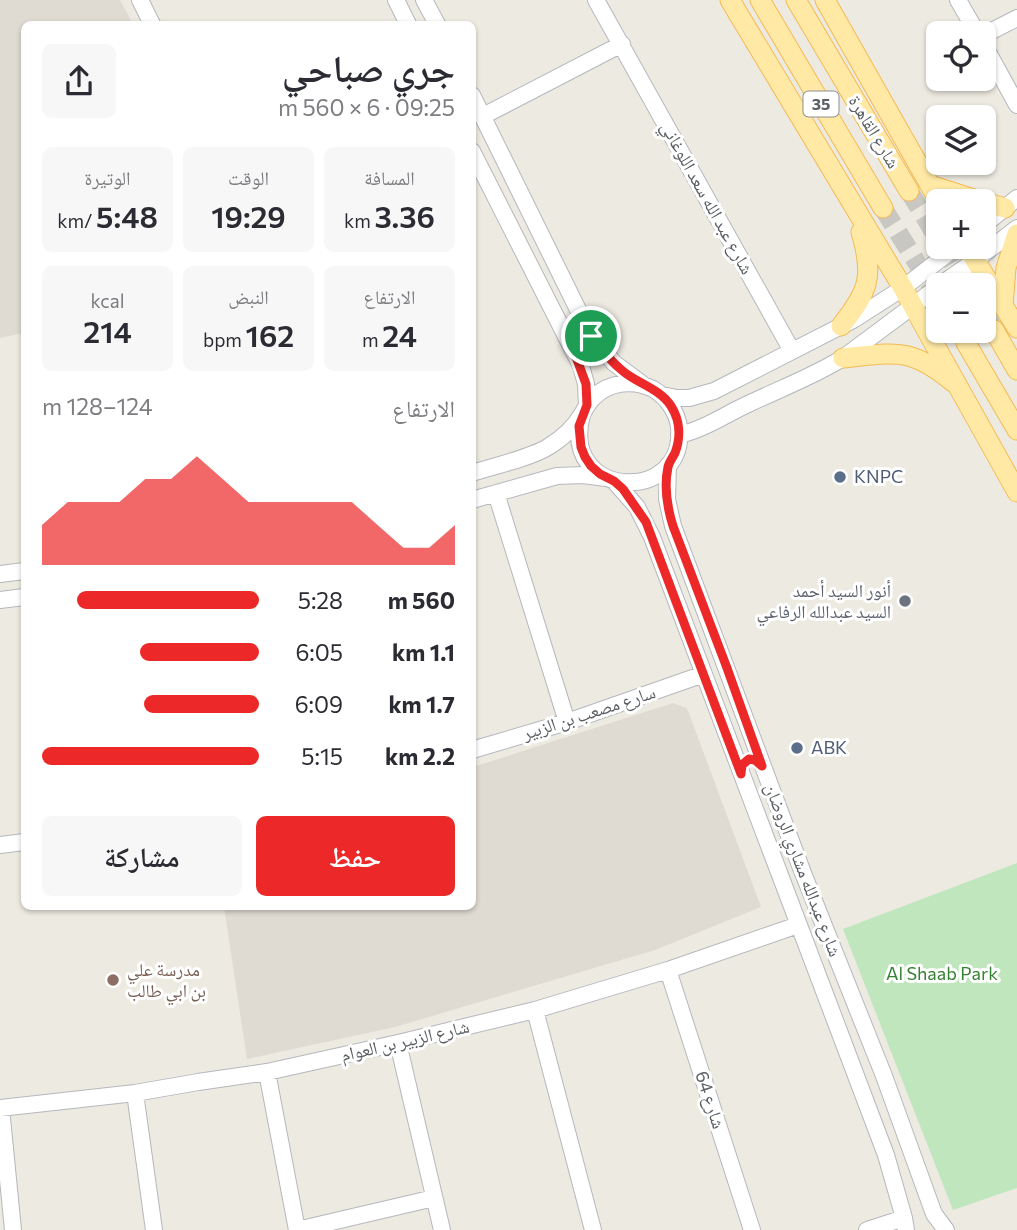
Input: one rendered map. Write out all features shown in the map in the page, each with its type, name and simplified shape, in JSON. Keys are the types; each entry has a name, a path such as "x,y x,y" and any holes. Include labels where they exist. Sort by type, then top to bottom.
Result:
{"main road":[{"path":"730,0 908,296 1017,492"},
{"name":"شارع القاهرة","path":"760,0 883,208"},
{"name":"شارع القاهرة","path":"796,0 909,191"},
{"path":"825,0 933,189"},
{"path":"841,326 858,305 869,274 866,249 855,210"},
{"path":"1003,306 1006,268 1017,234"},
{"path":"976,259 1017,328"},
{"path":"996,333 1017,370"},
{"path":"966,343 1017,430"},
{"path":"843,358 895,353 909,355 936,369 956,385"}],"street":[{"path":"140,0 150,21"},
{"path":"396,0 403,21"},
{"path":"424,0 435,21"},
{"name":"شارع عبد الله سعد اللوغاني","path":"596,0 792,351"},
{"path":"957,0 970,21"},
{"path":"996,29 1017,18"},
{"path":"483,116 622,44"},
{"path":"996,67 1017,105"},
{"path":"476,103 591,336 614,363 662,396 675,413 679,435 678,446 668,465 644,481 634,483 573,475 557,476 476,499"},
{"path":"476,159 572,346 586,384 584,410 579,426 585,457 591,466 612,480"},
{"path":"493,191 502,195 511,192 516,184"},
{"path":"996,215 1011,203"},
{"path":"508,221 513,213 522,210 531,215"},
{"path":"996,240 1017,228"},
{"path":"679,435 702,428 828,368 843,358 944,259"},
{"path":"952,273 966,259"},
{"path":"662,396 689,398 715,391 853,320 926,290"},
{"path":"572,346 585,348 590,343 591,336"},
{"path":"476,472 544,450 558,441 602,390 622,383 644,385"},
{"path":"715,391 715,405 727,414"},
{"path":"531,454 542,455 549,461 549,471 542,479"},
{"name":"شارع عبدالله مشاري الروضان","path":"668,465 667,499 670,519 762,766 884,1076 933,1214 946,1230"},
{"name":"شارع عبدالله مشاري الروضان","path":"612,480 637,507 652,537 886,1155 905,1224"},
{"path":"496,493 567,722"},
{"path":"652,537 658,528 663,526 668,526 676,533"},
{"path":"0,574 21,571"},
{"path":"0,600 21,597"},
{"name":"سارع مصعب بن الزبير","path":"476,749 567,722 704,674"},
{"path":"741,774 742,765 749,759 762,766"},
{"path":"0,845 21,842"},
{"name":"شارع الزبير بن العوام","path":"1,1108 135,1093 267,1072 398,1043 535,1010 668,970 798,925"},
{"name":"شارع 64","path":"668,970 752,1230"},
{"path":"535,1010 593,1230"},
{"path":"398,1043 442,1230"},
{"path":"267,1072 297,1230 435,1198"},
{"path":"135,1093 154,1230"},
{"path":"1,1108 13,1230"},
{"path":"886,1155 900,1161 912,1153"},
{"path":"867,1230 905,1224"}],"shaded area":[{"path":"0,0 120,0 131,21 21,21 21,334 0,338"},
{"path":"673,703 687,708 761,907 655,950 395,1027 247,1059 224,910 476,910 476,766"}],"green space":[{"name":"Al Shaab Park","path":"1017,863 1017,1188 953,1210 843,929"}],"tunnel":[{"path":"909,191 926,219"},
{"path":"883,208 926,278"},
{"path":"950,259 959,273"}],"place":[{"name":"KNPC","path":"840,477"},
{"name":"أنور السيد أحمد السيد عبدالله الرفاعي","path":"905,601"},
{"name":"ABK","path":"797,748"},
{"name":"مدرسة علي بن ابي طالب","path":"113,980"}],"route":[{"path":"591,336 623,372 662,396 675,413 679,435 678,446 668,465 668,509 762,766 749,759 742,765 741,774 646,522 623,489 591,466 581,447 579,426 587,405 587,395 583,373 572,346 585,348 590,343 591,336"}]}
